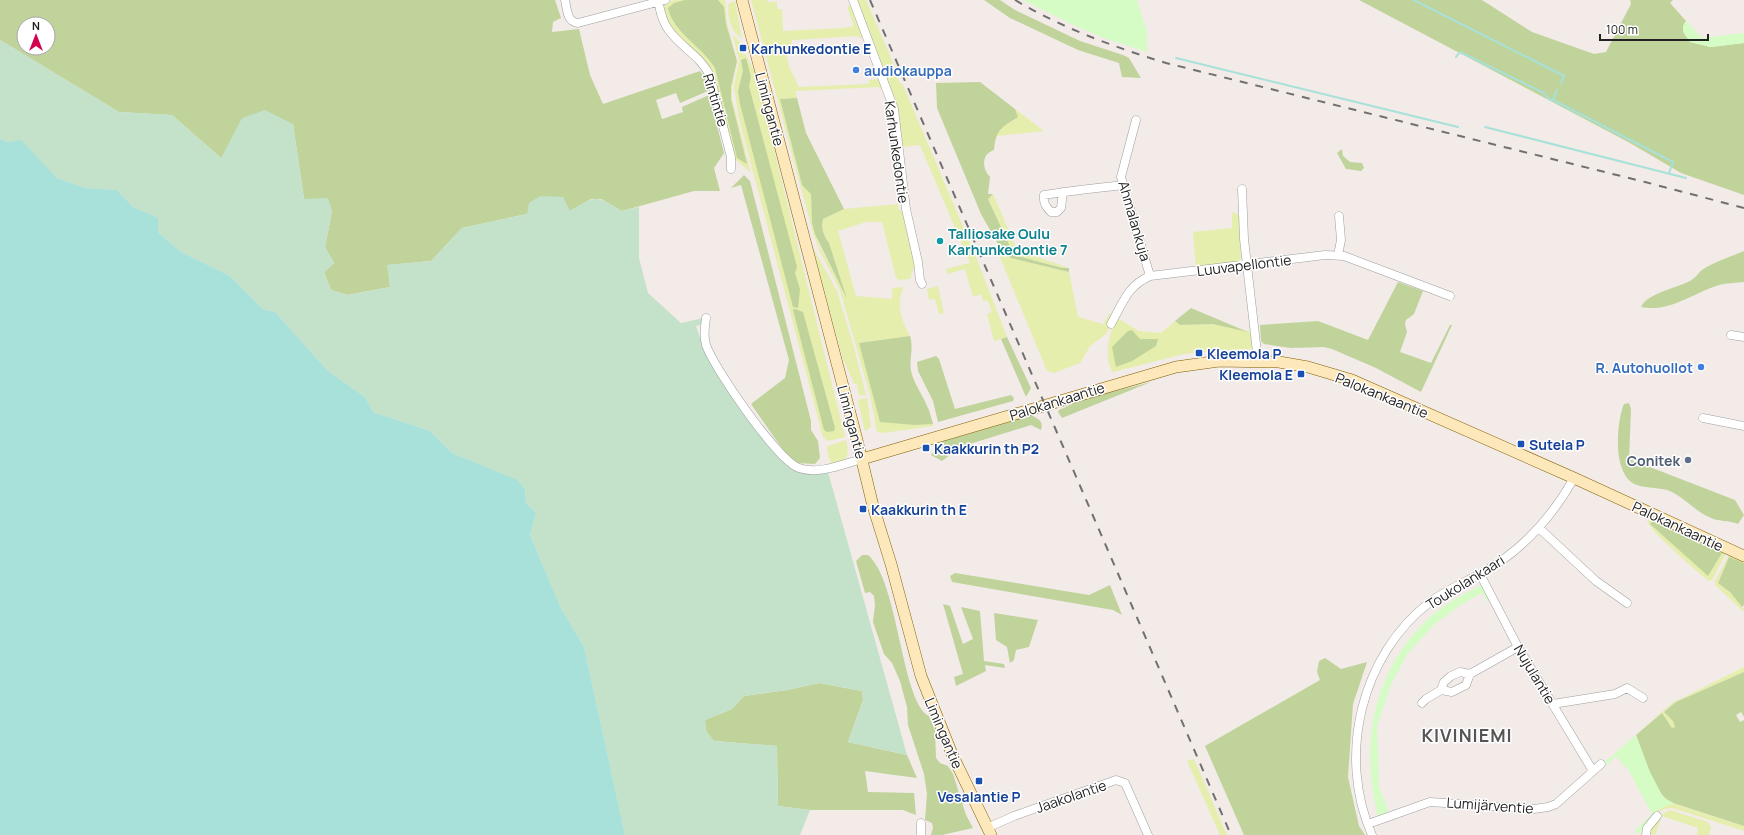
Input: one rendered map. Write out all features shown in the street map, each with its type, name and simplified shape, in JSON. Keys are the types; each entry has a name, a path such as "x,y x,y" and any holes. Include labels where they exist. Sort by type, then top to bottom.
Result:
{"main road":[{"name":"Limingantie","path":"742,0 873,506 891,564 921,676 952,754 989,832"},
{"name":"Palokankaantie","path":"862,459 1164,369 1219,361 1279,362 1308,367 1352,380 1574,478 1744,556"}],"street":[{"path":"565,0 569,18 578,23 660,1"},
{"name":"Karhunkedontie","path":"853,0 894,109 906,209 922,284"},
{"name":"Rintintie","path":"660,1 662,16 668,30 707,69 731,157 732,169"},
{"name":"Ahmalankuja","path":"1136,120 1122,168 1121,177 1122,185 1129,202 1150,276"},
{"path":"1063,192 1122,185"},
{"path":"1242,189 1244,239 1258,361"},
{"path":"1338,255 1341,240 1339,216"},
{"name":"Luuvapellontie","path":"1150,276 1325,255 1338,255 1450,296"},
{"path":"1111,324 1132,288 1137,282 1150,276"},
{"path":"706,318 704,332 706,345 715,363 754,421 787,460 799,468 817,469 862,459"},
{"path":"1731,335 1744,337"},
{"path":"1702,418 1744,426"},
{"name":"Toukolankaari","path":"1372,835 1356,775 1356,754 1360,717 1370,683 1389,646 1415,615 1450,588 1480,574 1522,545 1540,528 1559,503 1574,478"},
{"path":"1540,528 1596,581 1627,603"},
{"name":"Nujulantie","path":"1480,574 1518,647 1593,771"},
{"path":"1422,703 1442,690 1452,692 1466,685 1470,674 1518,647"},
{"path":"1442,690 1444,682 1451,676 1463,672 1470,674"},
{"path":"1553,704 1615,694 1628,688 1643,698"},
{"name":"Lumijärventie","path":"1368,824 1430,802 1534,809 1548,807 1556,804 1601,764"},
{"name":"Jaakolantie","path":"989,832 1014,816 1116,780 1125,783 1148,835"},
{"path":"1646,835 1647,828 1657,816"},
{"path":"920,835 921,823"}],"green space":[{"path":"0,0 555,0 561,18 553,22 552,32 579,29 590,75 603,104 700,71 705,78 708,91 680,103 676,93 656,100 662,119 683,112 682,107 709,95 724,153 714,168 720,191 694,191 622,211 601,199 591,199 570,211 527,214 462,228 431,261 388,265 390,287 347,295 331,290 324,272 334,263 325,247 332,211 304,199 293,124 221,158 172,115 119,112 26,56 56,56 56,16 16,16 16,50 0,40"},
{"path":"676,0 725,0 727,23 737,61 732,87 732,99 751,173 734,158 712,75 667,22 663,7 667,2"},
{"path":"685,0 718,0 724,7 726,24 737,61 731,87 731,99 747,164 737,158 715,68 703,53 682,33 671,17 668,8 674,3"},
{"path":"751,0 767,0 768,2 777,2 777,9 782,9 783,31 844,28 854,26 847,7 849,5 852,7 863,38 858,36 792,40 787,56 789,67 798,87 869,84 869,80 875,79 881,80 882,88 795,91 797,98 781,99 802,185 811,194 812,223 819,244 845,294 829,243 823,232 823,219 844,209 898,204 899,210 903,211 915,264 910,279 899,280 896,278 882,222 866,222 838,231 856,296 892,299 892,288 904,287 901,293 900,306 904,324 910,336 859,343 915,425 933,424 933,426 883,433 877,432 870,395 840,290 820,252 813,233"},
{"path":"856,0 866,0 898,74 899,81 903,85 976,257 1007,337 994,341 987,314 992,312 988,301 983,301 981,294 973,297 965,269 947,274 946,269 970,263 920,145 902,147 897,107"},
{"path":"984,0 1000,0 1015,10 1080,41 1123,55 1129,58 1141,78 1122,77 1119,63 1078,50 1010,18"},
{"path":"1023,0 1137,0 1147,32 1147,52 1104,38 1071,24"},
{"path":"1359,0 1482,0 1532,32 1594,54 1606,52 1631,4 1630,0 1673,0 1670,3 1686,21 1683,26 1690,42 1711,47 1744,43 1744,195 1681,173 1630,143"},
{"path":"735,1 742,38 732,28 728,14 728,4"},
{"path":"1686,21 1702,38 1744,33 1744,43 1711,47 1690,42 1683,32 1683,26"},
{"path":"733,35 741,43 744,55 746,54 755,73 845,437 828,441 823,437 739,118 734,87 739,60"},
{"path":"0,40 16,50 16,56 26,56 119,112 172,115 221,158 242,118 265,110 293,124 304,199 328,198 332,211 325,247 334,263 324,273 331,290 347,295 390,287 387,265 431,261 462,228 527,214 529,203 540,196 563,197 570,211 585,202 596,199 606,202 622,211 639,207 639,258 648,293 681,323 704,318 702,324 696,326 703,346 778,456 796,469 812,472 828,472 907,755 848,742 863,701 862,691 819,683 787,690 744,696 732,709 705,720 706,731 714,741 777,746 778,806 810,810 800,835 625,835 584,647 561,608 530,535 536,513 526,503 525,489 516,480 452,453 430,431 373,412 365,397 328,371 275,312 263,309 230,276 181,252 158,232 157,218 133,207 117,190 85,188 57,178 21,141 7,142 0,139"},
{"path":"746,58 751,77 749,86 797,267 795,273 800,289 798,308 793,307 740,104 738,91 743,71 741,60"},
{"path":"980,82 1015,109 1018,117 1000,130 996,138 994,150 987,155 984,162 985,170 990,177 988,194 993,194 988,199 1014,255 1062,268 1069,268 1069,272 1011,258 1003,253 981,214 937,108 936,83"},
{"path":"797,98 806,133 844,209 823,219 822,228 829,243 847,299 815,234 812,223 811,194 802,185 780,99"},
{"path":"1015,109 1044,131 996,136 1002,127 1018,117"},
{"path":"1342,149 1343,156 1350,162 1362,163 1364,168 1361,171 1346,169 1337,153"},
{"path":"744,175 750,181 811,421 811,430 818,441 820,458 815,464 796,463 785,453 751,404 785,378 789,360 741,185 731,188"},
{"path":"993,194 1017,250 1069,268 1062,268 1014,255 988,198"},
{"path":"1232,212 1239,215 1241,259 1236,263 1196,268 1193,232 1232,228"},
{"path":"813,248 837,291 866,395 859,395 857,384 854,384 842,356"},
{"path":"1744,251 1744,282 1728,283 1709,288 1671,305 1651,308 1641,307 1645,302 1657,294 1687,282 1707,267"},
{"path":"999,255 1069,272 1078,317 1103,324 1110,313 1114,316 1106,334 1090,346 1080,363 1054,373 1047,371"},
{"path":"1398,282 1423,291 1414,314 1406,320 1405,324 1407,332 1400,352 1431,363 1450,325 1452,325 1421,392 1376,368 1332,349 1324,347 1291,348 1264,344 1261,341 1260,325 1318,321 1368,340"},
{"path":"938,286 944,313 939,314 935,299 929,300 927,289"},
{"path":"1191,308 1248,332 1213,324 1180,325 1175,321"},
{"path":"795,309 803,312 835,428 834,431 827,432 824,430 793,310"},
{"path":"1117,318 1139,331 1161,333 1175,321 1180,325 1213,324 1252,332 1253,349 1219,350 1184,354 1113,372 1108,360 1108,345"},
{"path":"1132,330 1140,339 1158,339 1156,346 1132,361 1116,367 1112,347 1128,331"},
{"path":"910,336 912,345 911,371 929,410 933,424 915,425 880,422 859,343"},
{"path":"1007,337 1031,388 1026,397 1001,339"},
{"path":"936,356 939,359 955,409 1011,395 1014,398 1013,401 938,422 933,401 918,371 917,362"},
{"path":"1151,382 1062,418 1058,412 1059,410 1081,400"},
{"path":"867,398 871,427 865,431 858,401 860,399"},
{"path":"1629,403 1631,409 1629,459 1735,500 1744,515 1738,524 1716,520 1709,517 1670,491 1637,485 1629,480 1623,472 1620,461 1618,436 1621,413 1624,404"},
{"path":"1031,415 1041,422 1041,430 1031,425 960,447 942,461 931,455 944,440"},
{"path":"846,440 848,450 846,457 837,464 831,464 827,451 828,446"},
{"path":"1651,519 1726,553 1712,580 1709,581 1685,561 1656,533 1647,520"},
{"path":"1652,521 1722,553 1708,576 1650,524"},
{"path":"862,555 868,555 878,569 887,589 912,689 920,706 929,716 935,730 936,758 940,763 948,766 953,774 966,815 973,828 942,835 931,835 933,828 932,823 925,820 927,794 924,774 908,725 907,707 900,681 892,663 884,654 873,622 875,605 874,596 870,592 865,593 856,561"},
{"path":"1729,555 1744,560 1744,563 1729,557 1718,582 1730,592 1744,609 1744,612 1715,585 1715,581"},
{"path":"1729,557 1744,563 1744,605 1742,607 1730,592 1718,583"},
{"path":"955,573 1089,595 1110,585 1122,615 1113,610 952,582 950,576"},
{"path":"1481,585 1489,602 1488,603 1482,593 1459,606 1435,624 1408,653 1391,684 1377,726 1379,787 1388,810 1386,814 1378,817 1370,762 1371,735 1383,684 1395,661 1410,638 1430,617 1448,604"},
{"path":"943,604 950,606 963,644 973,639 961,607 980,611 984,661 1004,664 1005,668 985,665 986,671 956,686 954,677 963,674"},
{"path":"994,613 1038,620 1029,647 1016,650 1014,660 1010,663 1007,647 996,640"},
{"path":"1325,658 1341,669 1367,662 1353,704 1348,777 1359,826 1365,835 1244,835 1205,746 1320,680 1317,672 1319,661"},
{"path":"1744,667 1744,672 1676,702 1664,712 1673,721 1676,727 1672,729 1669,722 1636,735 1672,703"},
{"path":"1744,672 1744,717 1741,712 1736,715 1740,722 1744,720 1744,826 1670,802 1664,797 1658,790 1645,762 1636,735 1662,713 1672,728 1675,727 1673,721 1664,712 1676,702"},
{"path":"819,683 862,691 863,700 848,742 907,755 917,778 865,771 868,792 914,793 916,815 903,810 810,810 778,806 777,746 714,741 706,731 705,720 732,709 744,696 787,690"},
{"path":"1636,735 1650,772 1663,797 1675,804 1668,805 1658,810 1639,834 1636,832 1637,828 1652,814 1629,771 1616,756 1600,771 1599,767"},
{"path":"1194,759 1227,835 1220,835 1187,761"},
{"path":"1675,804 1744,826 1744,831 1673,808 1663,809 1650,819 1655,812 1661,808 1667,805"},
{"path":"1670,810 1708,822 1711,828 1709,835 1697,835 1698,828 1662,816 1655,835 1651,834 1650,827 1659,816"}],"water":[{"path":"0,139 7,142 21,140 57,178 85,188 117,190 133,207 158,218 158,232 181,252 230,276 263,309 275,312 328,371 365,397 373,412 430,431 452,453 517,480 525,489 526,503 536,513 530,535 561,608 584,647 625,835 0,835"}],"waterway":[{"path":"1414,0 1564,76 1561,83"},
{"path":"1456,57 1460,52 1544,93 1550,100 1553,100 1673,162 1669,173"},
{"path":"1176,58 1458,127"},
{"path":"1553,100 1557,90"},
{"path":"1485,127 1686,178"}],"railway":[{"path":"870,0 1231,835"},
{"path":"1015,0 1051,19 1089,36 1166,63 1744,208"}],"place":[{"name":"Karhunkedontie E","path":"743,48"},
{"name":"audiokauppa","path":"856,70"},
{"name":"Talliosake Oulu Karhunkedontie 7","path":"940,241"},
{"name":"Kleemola P","path":"1199,353"},
{"name":"R. Autohuollot","path":"1701,367"},
{"name":"Kleemola E","path":"1301,374"},
{"name":"Sutela P","path":"1521,444"},
{"name":"Kaakkurin th P2","path":"926,448"},
{"name":"Conitek","path":"1688,460"},
{"name":"Kaakkurin th E","path":"863,509"},
{"name":"Vesalantie P","path":"979,781"}],"district":[{"name":"KIVINIEMI","path":"1467,735"}]}
